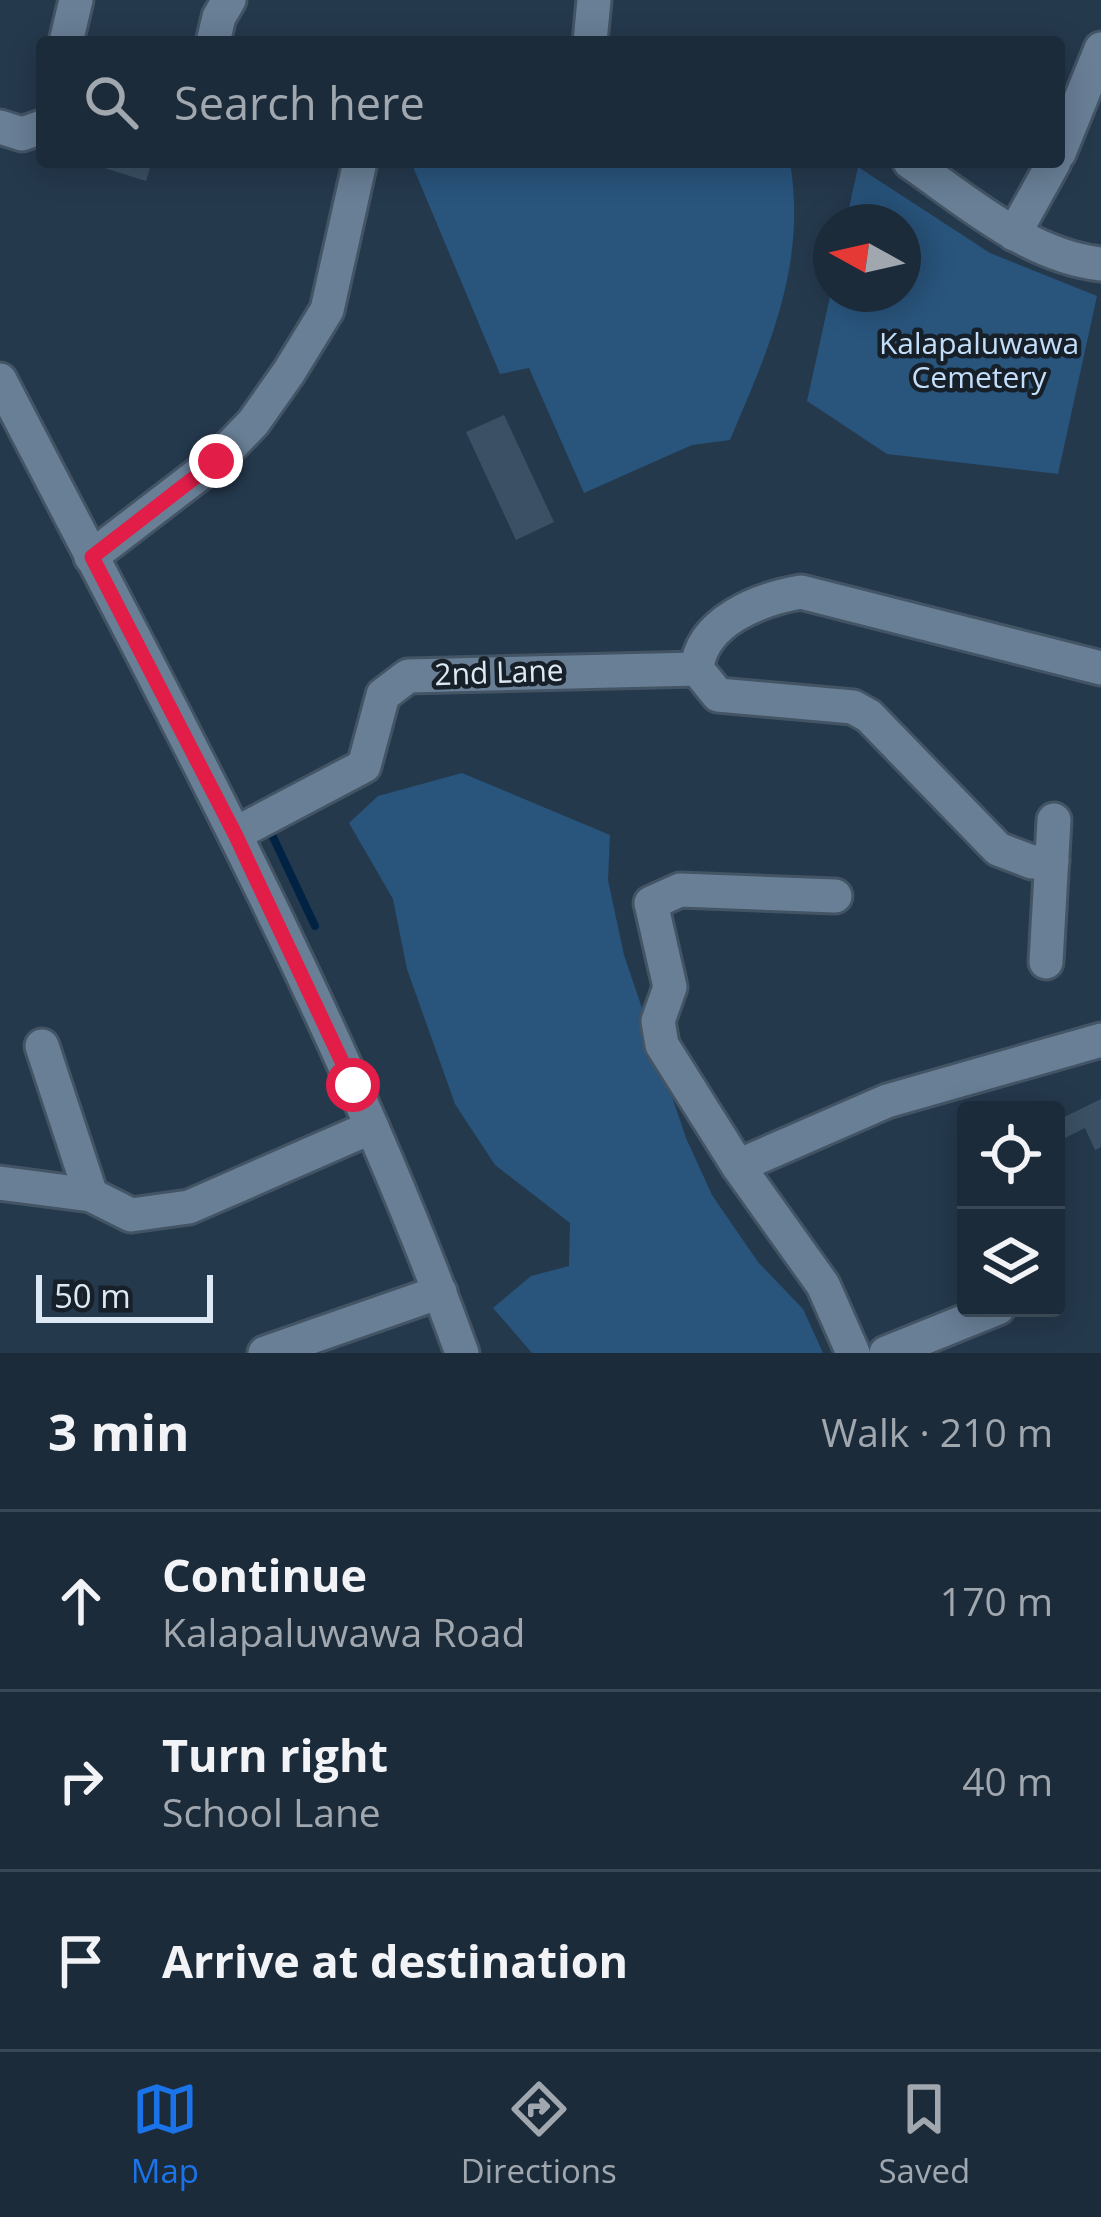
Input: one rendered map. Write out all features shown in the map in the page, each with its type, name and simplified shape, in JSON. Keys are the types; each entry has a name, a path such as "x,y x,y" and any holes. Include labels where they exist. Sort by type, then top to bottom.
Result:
{"street":[{"path":"67,36 76,0"},
{"path":"214,36 230,0"},
{"path":"591,36 594,0"},
{"path":"1065,138 1101,49"},
{"path":"0,127 22,134 36,129"},
{"path":"92,557 216,461 253,423 289,372 327,310 359,168"},
{"path":"919,168 1014,234 1080,262 1101,264"},
{"path":"1014,234 1051,168"},
{"path":"0,380 235,834 373,1126 462,1353"},
{"path":"1052,861 1032,862 998,849 869,716 853,707 718,695 697,669 698,653 725,622 766,598 801,592 1101,668"},
{"name":"2nd Lane","path":"235,834 364,766 383,695 408,676 697,669"},
{"path":"1046,962 1054,820"},
{"path":"835,896 680,890 651,903 670,987 658,1021 662,1046 737,1166 823,1285 854,1353"},
{"path":"737,1166 887,1101 1101,1040"},
{"path":"42,1046 91,1195"},
{"path":"0,1183 91,1195 130,1215 190,1207 373,1126"},
{"path":"265,1353 440,1292"},
{"path":"886,1353 976,1317"}],"green space":[{"path":"414,168 791,168 794,200 789,271 771,339 730,440 692,445 584,493 529,368 500,374"},
{"name":"Kalapaluwawa Cemetery","path":"860,168 915,204 850,204"},
{"name":"Kalapaluwawa Cemetery","path":"921,208 990,253 1097,296 1058,474 887,454 807,401 827,312 921,312"},
{"path":"462,773 610,835 608,880 624,955 686,1138 712,1195 758,1262 803,1309 823,1353 532,1353 493,1308 531,1276 569,1266 570,1223 495,1165 455,1104 407,969 393,899 349,823 378,796"}],"building":[{"path":"104,168 150,168 146,181"},
{"path":"504,415 554,522 516,540 466,432"},
{"path":"1101,1099 1101,1147 1095,1150 1085,1128 1065,1138 1065,1117"}],"waterway":[{"path":"273,837 315,926"}],"route":[{"path":"216,461 92,557 235,834 353,1085"}]}
